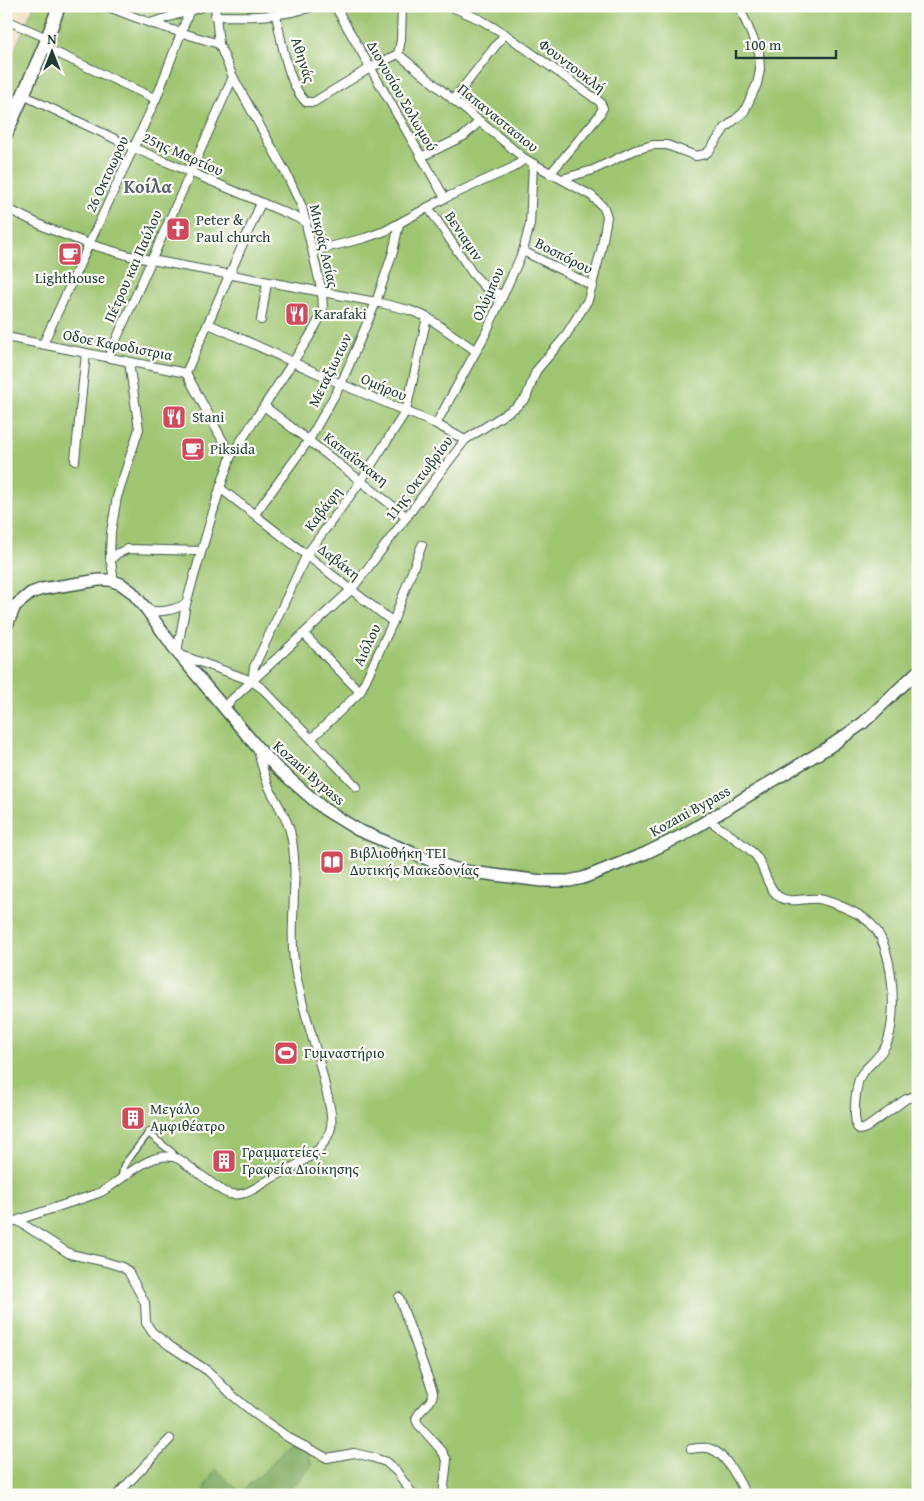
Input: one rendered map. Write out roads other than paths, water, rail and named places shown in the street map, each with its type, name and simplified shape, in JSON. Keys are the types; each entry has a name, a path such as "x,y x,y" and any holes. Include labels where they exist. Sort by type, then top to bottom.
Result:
{"main road":[{"path":"6,134 59,6"},
{"path":"6,627 15,606 31,593 42,589 99,580 114,581"},
{"name":"Kozani Bypass","path":"114,581 132,592 178,653 257,747 324,809 358,830 427,859 471,872 542,881 583,878 646,853 683,835 829,747 863,723 918,670"}],"street":[{"path":"106,6 181,34 219,44"},
{"path":"150,23 205,6"},
{"name":"Μικράς Ασίας","path":"214,6 219,44 233,76 298,197 307,222 322,292 320,318 231,456"},
{"path":"215,16 276,15 315,6"},
{"name":"Διονυσίου Σολωμού","path":"335,6 445,198"},
{"path":"370,68 398,54 401,40 402,6"},
{"name":"Φουντουκλή","path":"450,6 481,20 505,34 593,95 602,105 598,116 550,174"},
{"path":"562,179 593,170 635,150 653,145 667,146 696,156 709,151 725,128 744,112 757,84 760,70 759,52 740,6"},
{"name":"26 Οκτοωρου","path":"43,344 156,99 189,12"},
{"name":"Αθηνάς","path":"276,15 282,47 292,79 303,100 310,103 314,102 370,68"},
{"path":"6,20 156,99"},
{"path":"453,100 505,34"},
{"name":"Παπαναστασιου","path":"398,54 525,159 588,194"},
{"name":"Πέτρου και Παύλου","path":"108,358 233,76"},
{"name":"25ης Μαρτίου","path":"6,100 21,100 307,222"},
{"path":"421,157 464,136 480,121"},
{"path":"313,251 386,231 445,198 512,168 525,159"},
{"name":"Ολύμπου","path":"436,424 476,351 522,251 530,224 534,165"},
{"name":"11ης Οκτωβρίου","path":"252,681 352,589 466,440 516,407 526,398 536,371 570,329 588,300 601,251 607,217 604,208 588,194"},
{"path":"186,373 261,204"},
{"name":"Βενιαμιν","path":"428,207 473,274 485,287 502,295"},
{"path":"6,208 47,228 89,244 151,260 376,302 409,310 427,318 476,351"},
{"name":"Μεταξιωτων","path":"255,514 309,440 341,384 376,302 393,252 399,224"},
{"name":"Βοσπόρου","path":"522,251 592,286"},
{"path":"261,320 267,282"},
{"name":"Καβάφη","path":"252,681 254,667 306,554 362,481 406,411 427,318"},
{"name":"Ομήρου","path":"209,324 341,384 436,424 466,440"},
{"name":"Oδοε Καροδιστρια","path":"6,337 186,373 231,456"},
{"path":"75,460 86,353"},
{"path":"114,581 110,560 111,532 117,497 139,429 129,362"},
{"name":"Καπαΐσκακη","path":"264,406 407,517"},
{"path":"231,456 186,604 178,653 252,681 264,690 357,787"},
{"name":"Δαβάκη","path":"220,488 393,622"},
{"name":"Αιόλου","path":"311,739 360,692 393,622 422,545"},
{"path":"110,560 118,553 128,549 201,551"},
{"path":"147,610 156,612 168,611 186,604"},
{"path":"304,634 360,692"},
{"path":"223,708 252,681"},
{"path":"6,1224 99,1193 157,1158 171,1156 224,1192 239,1195 250,1192 297,1164 320,1146 329,1133 331,1118 322,1068 294,967 291,834 288,824 269,787 257,747"},
{"path":"708,820 750,850 757,858 769,885 777,895 788,900 818,899 839,906 871,923 880,938 892,977 892,1023 883,1050 860,1076 856,1106 857,1127 860,1130 866,1128 906,1099 918,1095"},
{"path":"121,1178 124,1166 149,1132 173,1153 171,1156"},
{"path":"18,1221 70,1254 106,1262 128,1271 146,1304 146,1323 152,1332 208,1371 238,1400 289,1438 327,1458 354,1453 386,1462 397,1472 411,1492 416,1495"},
{"path":"399,1297 433,1392 430,1402 419,1412 416,1419 447,1460 444,1495"},
{"path":"117,1495 170,1439"},
{"path":"691,1449 712,1449 718,1454 735,1474 746,1495"}],"place":[{"name":"Peter & Paul church","path":"178,229"},
{"name":"Lighthouse","path":"70,254"},
{"name":"Karafaki","path":"297,314"},
{"name":"Stani","path":"174,417"},
{"name":"Piksida","path":"193,449"},
{"name":"Βιβλιοθήκη ΤΕΙ Δυτικής Μακεδονίας","path":"332,862"},
{"name":"Γυμναστήριο","path":"286,1053"},
{"name":"Μεγάλο Αμφιθέατρο","path":"133,1118"},
{"name":"Γραμματείες - Γραφεία Διοίκησης","path":"224,1161"}],"district":[{"name":"Κοίλα","path":"148,187"}]}
